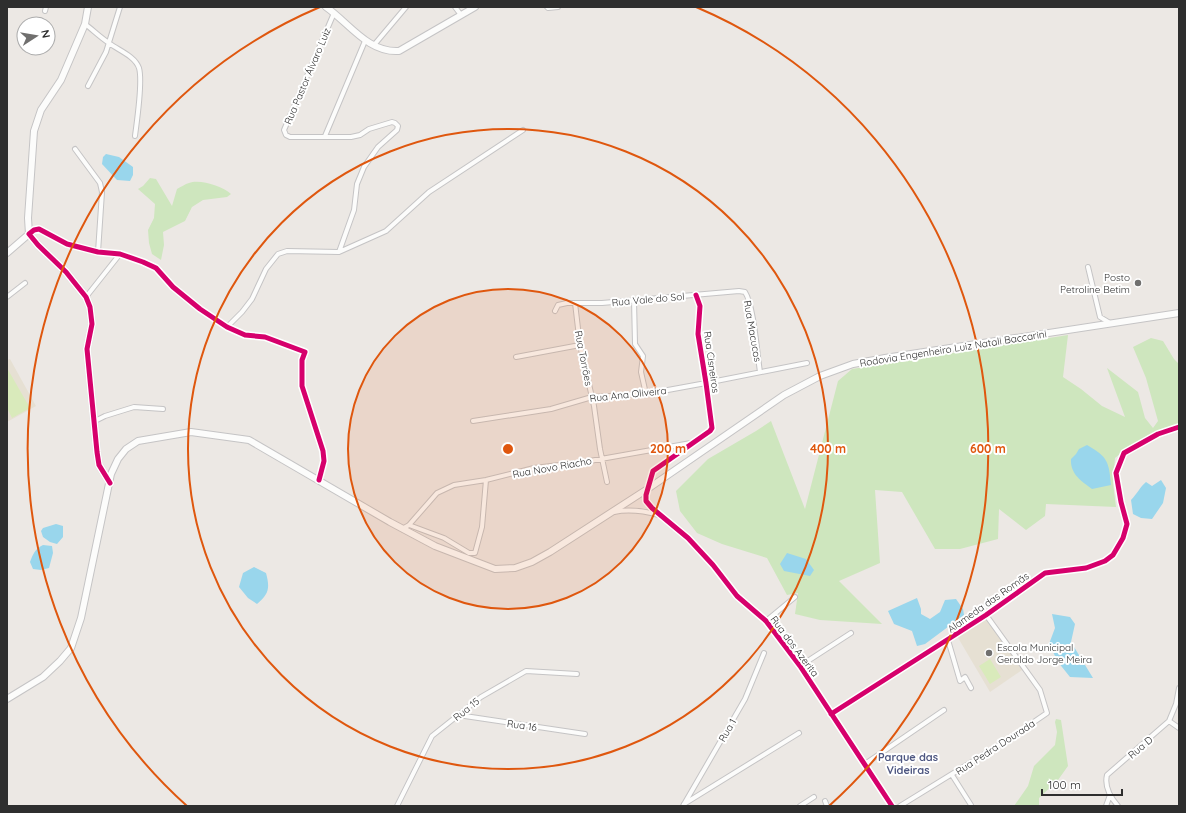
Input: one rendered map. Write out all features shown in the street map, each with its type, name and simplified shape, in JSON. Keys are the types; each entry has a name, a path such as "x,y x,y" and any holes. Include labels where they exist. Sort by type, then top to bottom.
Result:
{"main road":[{"path":"88,7 85,24 62,80 41,110 34,131 28,218 29,234 38,245 66,272 86,297 90,307 92,324 87,349 99,465 110,483"},
{"path":"326,7 365,40 388,51 399,51 475,7"},
{"path":"7,254 29,234"},
{"name":"Rodovia Engenheiro Luiz Natali Baccarini","path":"7,699 43,677 71,648 81,618 111,474 118,459 126,449 138,441 191,432 249,440 402,529 435,546 495,569 515,568 532,562 550,552 649,488 784,395 820,376 853,364 885,358 1179,313"}],"street":[{"path":"88,86 106,52 120,7"},
{"path":"374,45 406,7"},
{"path":"455,7 461,15"},
{"path":"547,7 558,7"},
{"name":"Rua Pastor Álvaro Luiz","path":"325,136 290,137 286,136 284,130 334,13"},
{"path":"85,24 128,56 139,68 140,81 135,136"},
{"path":"338,252 354,210 357,184 364,167 378,147 397,130 398,126 392,122 369,129 360,135 352,137 325,136 365,40"},
{"path":"227,327 252,299 266,269 278,254 287,251 338,252 386,230 429,192 523,130"},
{"path":"75,150 100,183 102,192 98,252"},
{"path":"29,234 34,230 39,229 67,244 98,252 120,254 135,258 156,268 173,287 200,309 227,327 245,335 265,337 305,352 302,360 302,386 323,451 324,461 319,480"},
{"path":"86,297 120,254"},
{"path":"1088,267 1100,317 1110,323"},
{"path":"7,297 25,283"},
{"name":"Rua Vale do Sol","path":"555,311 558,305 567,303 602,303 739,291 745,292"},
{"name":"Rua Macucos","path":"745,292 748,296 760,372"},
{"name":"Rua Cisneiros","path":"693,443 712,428 698,334 700,306 696,295"},
{"path":"634,300 635,344 643,356 641,372 646,394"},
{"name":"Rua Torrões","path":"575,303 580,345 592,397 607,482"},
{"path":"516,357 580,345"},
{"name":"Rua Ana Oliveira","path":"473,421 551,408 592,397 646,394 807,363"},
{"path":"95,421 105,416 134,407 163,408"},
{"name":"Alameda das Romãs","path":"831,714 986,615 1044,573 1086,568 1105,561 1113,555 1123,538 1127,524 1121,502 1116,473 1124,453 1158,434 1179,427"},
{"path":"649,488 653,471 693,443"},
{"name":"Rua Novo Riacho","path":"402,529 409,525 437,493 454,485 486,480 534,468 602,459 693,443"},
{"path":"409,525 444,538 469,553 475,553 482,528 486,480"},
{"name":"Rua dos Azerita","path":"649,488 646,495 646,501 661,516 688,538 713,565 737,596 766,621 800,666 892,806"},
{"path":"610,514 620,511 643,511 661,516"},
{"path":"766,621 794,597"},
{"name":"Rua Pedra Dourada","path":"900,806 1012,737 1048,712 1040,690 986,615"},
{"path":"800,666 851,633"},
{"path":"948,640 960,681 965,677 971,688"},
{"name":"Rua 1","path":"683,805 745,699 764,653"},
{"name":"Rua 15","path":"397,806 432,736 481,696 526,671 577,674"},
{"path":"1179,688 1176,704 1169,721 1179,728"},
{"path":"864,764 944,710"},
{"name":"Rua 16","path":"458,716 585,734"},
{"name":"Rua D","path":"1110,795 1106,779 1109,772 1169,721"},
{"name":"Rua 1","path":"683,805 799,733"},
{"path":"952,775 971,805"},
{"path":"1106,806 1110,795"},
{"path":"1110,795 1118,806"},
{"path":"800,806 814,797"},
{"path":"825,801 827,806"}],"shaded area":[{"path":"10,359 36,406 7,422 7,360"},
{"name":"Escola Municipal Geraldo Jorge Meira","path":"987,619 1022,670 990,692 957,636"}],"green space":[{"path":"150,178 156,179 172,206 177,189 194,182 211,184 222,188 231,194 227,197 203,200 192,207 185,221 163,232 164,245 161,260 152,254 149,243 148,230 154,218 155,204 138,189"},
{"path":"1068,335 1063,377 1102,406 1125,417 1107,368 1138,392 1145,418 1153,428 1158,421 1146,378 1133,347 1151,338 1163,341 1174,359 1179,364 1179,424 1145,438 1115,458 1113,483 1116,507 1046,504 1045,516 1026,530 999,509 998,539 960,549 935,549 902,492 875,490 880,563 839,581 882,624 820,620 795,614 798,593 787,595 767,558 722,544 697,533 680,511 676,491 708,459 771,421 805,509 838,381 852,369"},
{"path":"7,368 30,408 12,418 7,408"},
{"path":"990,659 1001,677 990,684 979,666"},
{"path":"1056,719 1061,720 1068,766 1058,780 1039,798 1039,806 1014,806 1028,786 1034,766 1055,745 1057,732 1055,722"}],"water":[{"path":"106,154 119,157 133,167 133,175 130,181 117,180 102,164 103,157"},
{"path":"1087,445 1099,453 1106,461 1111,485 1092,489 1080,480 1074,473 1071,459 1079,449"},
{"path":"1161,480 1166,488 1163,503 1152,519 1141,518 1133,514 1131,500 1142,486 1146,482 1152,486"},
{"path":"56,524 63,526 63,537 57,544 50,542 43,537 41,531 43,528"},
{"path":"43,545 52,546 53,553 49,568 41,570 33,569 30,562 32,557 36,550"},
{"path":"787,553 806,559 814,570 810,576 784,571 780,564"},
{"path":"254,567 266,573 268,583 268,590 266,594 257,604 248,598 239,587 243,573"},
{"path":"917,598 921,609 921,614 930,619 940,612 945,600 956,599 963,609 964,615 925,644 917,646 912,631 894,624 888,611"},
{"path":"1052,614 1070,617 1075,624 1071,642 1093,678 1070,677 1058,662 1049,644 1055,628"}],"cycle path":[{"path":"110,483 99,465 97,452 87,349 92,324 90,307 86,297 66,272 38,245 29,234 34,230 39,229 67,244 98,252 120,254 143,262 156,268 173,287 200,309 227,327 245,335 265,337 305,352 302,360 302,386 323,451 324,461 319,480"},
{"path":"696,295 700,306 698,334 712,428 710,431 653,471 646,495 646,501 652,508 688,538 713,565 737,596 766,621 800,666 892,806"},
{"path":"831,714 986,615 1045,573 1086,568 1105,561 1113,555 1123,538 1127,524 1121,502 1116,473 1124,453 1158,434 1179,427"}],"place":[{"name":"Posto Petroline Betim","path":"1138,283"},
{"name":"Escola Municipal Geraldo Jorge Meira","path":"989,653"}],"district":[{"name":"Parque das Videiras","path":"908,763"}]}
